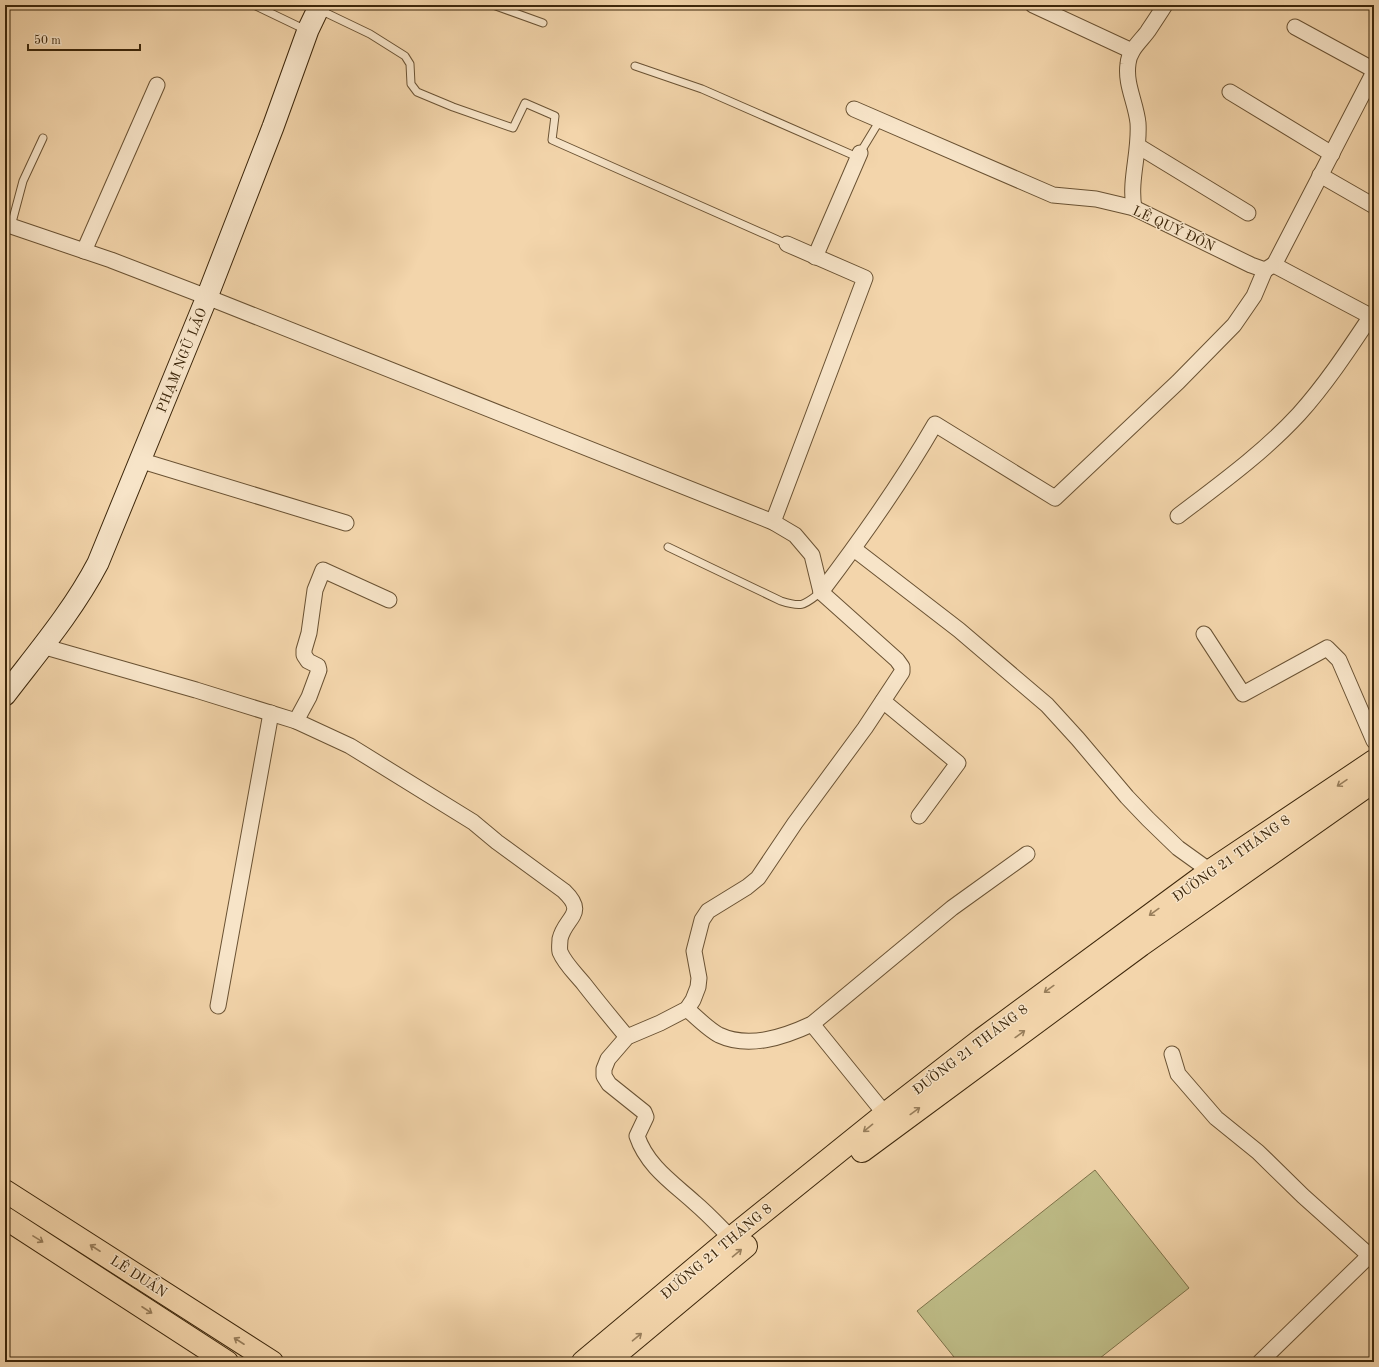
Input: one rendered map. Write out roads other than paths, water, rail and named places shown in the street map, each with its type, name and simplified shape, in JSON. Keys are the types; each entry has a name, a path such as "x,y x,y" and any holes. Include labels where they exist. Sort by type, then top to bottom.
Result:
{"main road":[{"name":"ĐƯỜNG 21 THÁNG 8","path":"583,1362 731,1238 982,1039 1210,871 1374,761"},
{"name":"ĐƯỜNG 21 THÁNG 8","path":"607,1362 832,1173 1141,945 1374,780"},
{"name":"LÊ DUẨN","path":"5,1191 272,1362"},
{"name":"LÊ DUẨN","path":"5,1218 227,1362"}],"street":[{"path":"1033,5 1132,51"},
{"path":"1134,208 1132,195 1138,146 1138,123 1128,86 1128,63 1132,51 1165,5"},
{"name":"PHẠM NGŨ LÃO","path":"5,695 87,584 106,544 139,460 207,297 273,127 308,30 319,7"},
{"path":"821,592 854,549 911,465 935,424 1055,498 1178,382 1234,325 1254,296 1332,154 1374,71 1295,27"},
{"path":"84,251 157,85"},
{"path":"1230,92 1332,154"},
{"name":"LÊ QUÝ ĐÔN","path":"854,109 1053,195 1096,199 1134,208 1209,245 1269,267 1372,317"},
{"path":"1138,146 1248,213"},
{"path":"816,257 860,153"},
{"path":"1320,175 1374,206"},
{"path":"8,225 84,251 207,297 773,522 794,535 812,555 821,592 897,660 902,667 902,672 883,701 795,823 758,878 747,887 708,911 702,920 694,951 699,978 698,987 693,1000 687,1009 660,1023 627,1037 608,1059 604,1069 604,1076 608,1084 644,1112 646,1117 637,1136 642,1148 656,1168 711,1217 731,1238"},
{"path":"773,522 865,278 788,244"},
{"path":"1178,516 1270,444 1300,414 1342,360 1372,317"},
{"path":"139,460 346,523"},
{"path":"854,549 959,630 1047,705 1148,819 1178,848 1210,871"},
{"path":"296,720 309,698 319,670 318,666 308,661 304,656 304,650 309,633 315,590 323,570 389,600"},
{"path":"1204,634 1243,694 1328,648 1339,660 1374,741"},
{"path":"42,646 296,720 350,746 473,822 497,842 572,898 575,906 574,914 562,932 560,951 568,965 627,1037"},
{"path":"883,701 958,763 919,816"},
{"path":"218,1006 271,713"},
{"path":"687,1009 718,1034 728,1038 767,1040 793,1033 812,1024 952,908 1027,854"},
{"path":"812,1024 886,1114"},
{"path":"1172,1054 1178,1074 1216,1118 1258,1152 1303,1196 1372,1254 1260,1362"}],"lane":[{"path":"254,5 308,30"},
{"path":"493,5 543,23"},
{"path":"319,7 370,34 405,56 410,64 412,84 417,92 453,107 513,128 525,103 555,116 552,140 788,244"},
{"path":"635,66 702,89 855,156 860,153 880,120"},
{"path":"8,225 23,181 43,138"},
{"path":"668,546 781,601 793,605 805,604 821,592"}]}
